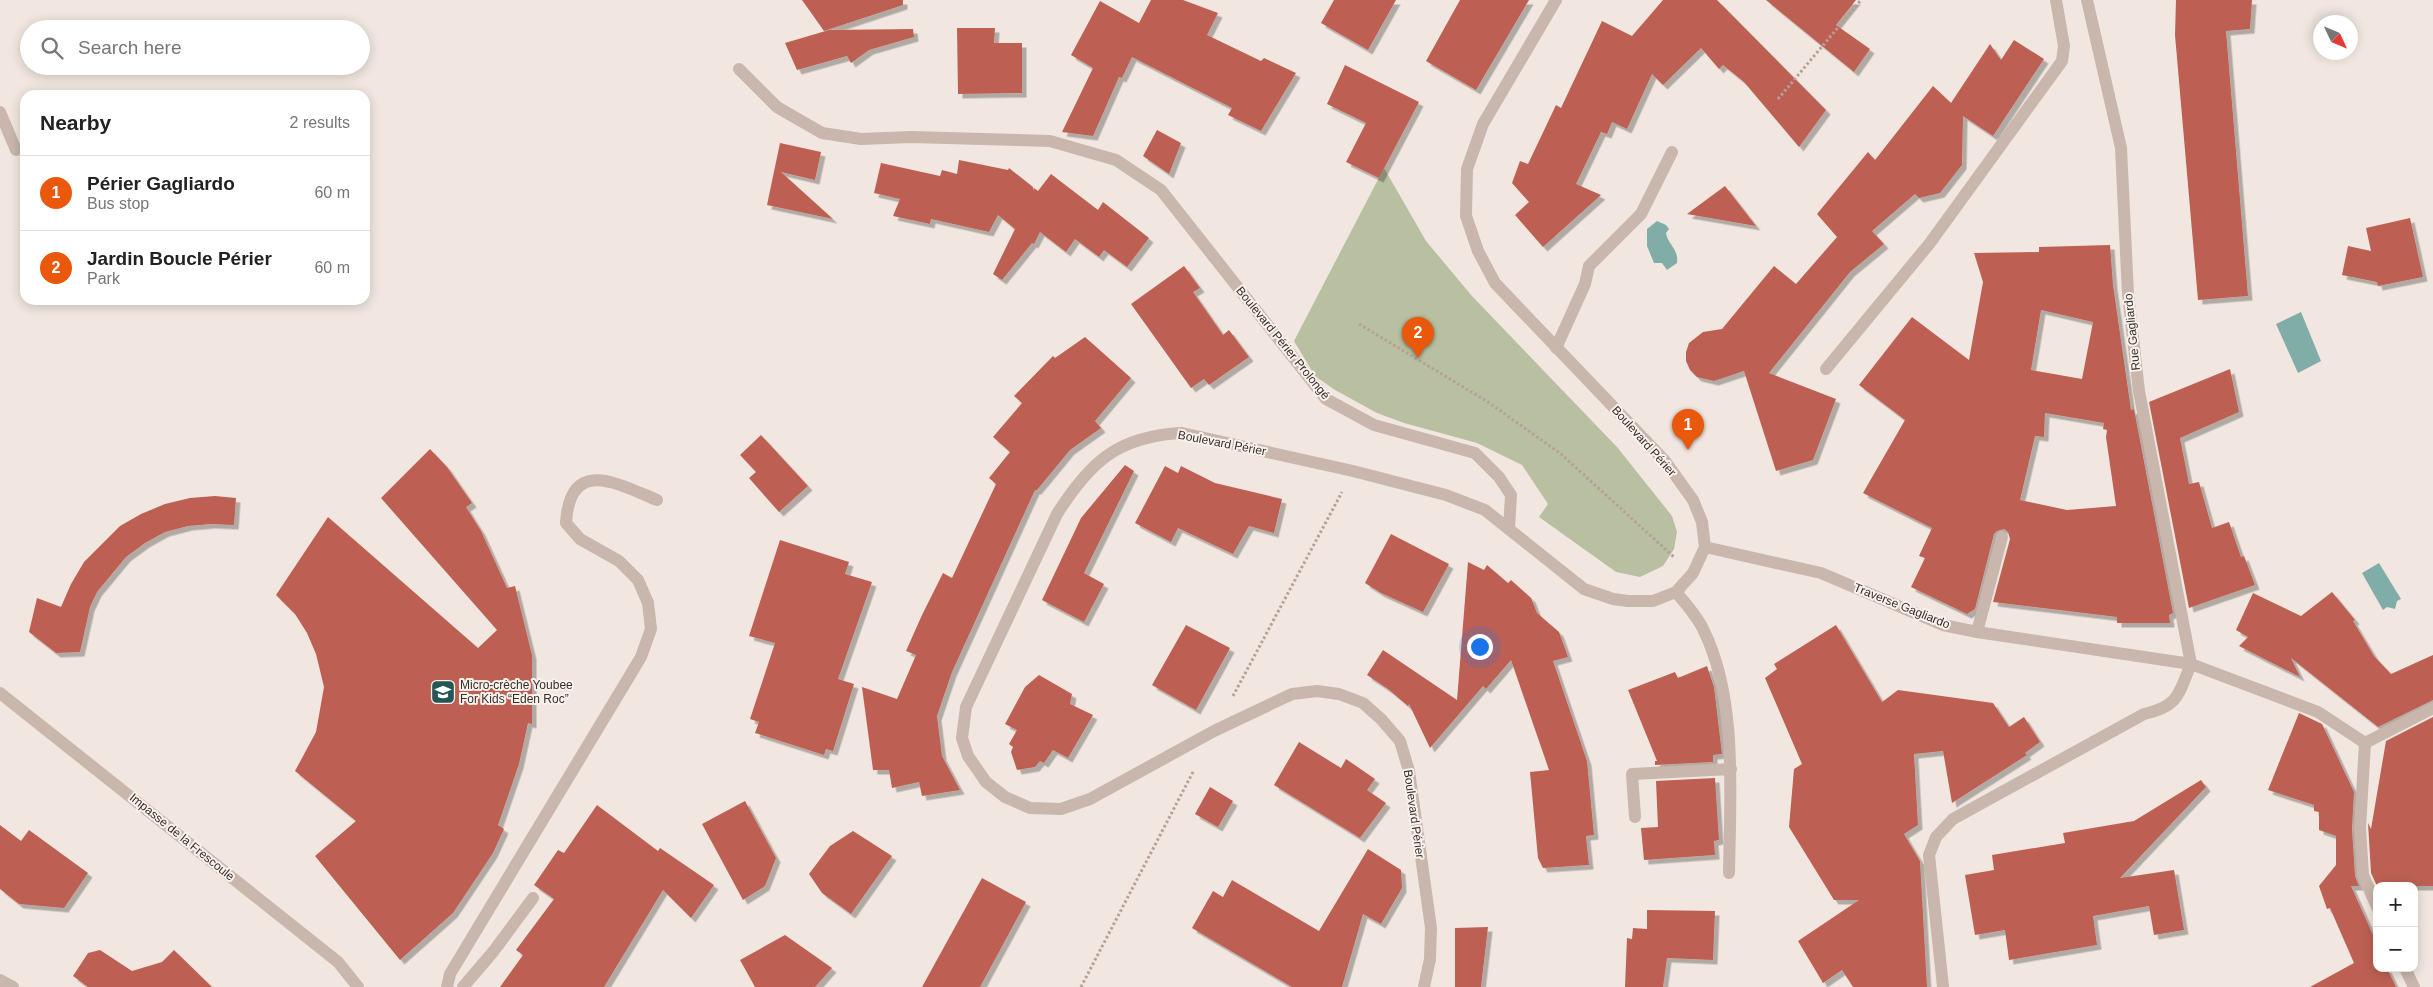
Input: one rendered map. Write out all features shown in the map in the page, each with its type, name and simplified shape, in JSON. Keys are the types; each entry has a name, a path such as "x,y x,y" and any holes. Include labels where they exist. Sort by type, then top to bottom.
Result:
{"street":[{"name":"Boulevard Périer","path":"1424,987 1430,959 1430,928 1409,771 1400,741 1381,719 1363,703 1340,694 1317,691 1292,694 1214,731 1090,799 1060,809 1030,808 1005,797 986,782 968,756 962,738 966,707 1057,514 1074,487 1100,458 1127,445 1157,434 1182,433 1353,471 1446,495 1486,510 1584,589 1628,601 1653,601 1676,592 1693,573 1705,547 1702,522 1693,500 1665,462 1495,283 1478,251 1466,216 1466,169 1483,124 1556,0"},
{"path":"1826,369 1930,243 2062,61 2064,46 2056,0"},
{"name":"Rue Gagliardo","path":"2087,0 2120,148 2128,294 2138,391 2191,664"},
{"name":"Boulevard Périer Prolongé","path":"739,69 777,107 822,132 861,138 911,137 1050,141 1116,160 1161,190 1326,399 1374,425 1475,453 1499,477 1511,495 1508,529"},
{"path":"0,112 16,150"},
{"path":"1556,348 1585,284 1588,266 1641,214 1672,152"},
{"path":"447,987 450,974 642,657 651,630 648,603 638,580 618,561 580,539 566,522 567,508 574,490 587,480 608,480 657,500"},
{"path":"1977,632 2002,537"},
{"name":"Traverse Gagliardo","path":"1705,547 1821,573 1943,625 1977,632 2191,664 2318,712 2366,743"},
{"path":"1676,592 1703,628 1721,677 1730,769 1730,873"},
{"path":"1943,987 1930,855 1936,837 1953,819 1961,814 2144,714 2163,710 2177,698 2191,664"},
{"name":"Impasse de la Frescoule","path":"0,692 338,962 358,987"},
{"path":"2373,898 2363,875 2360,828 2366,743 2433,708"},
{"path":"1635,817 1632,774 1730,769"},
{"path":"463,987 493,952 533,898"},
{"path":"2407,972 2414,987"},
{"path":"0,980 13,987"}],"path":[{"path":"1778,99 1862,0"},
{"path":"1359,324 1488,402 1561,454 1693,573"}],"green space":[{"path":"1384,168 1426,241 1472,296 1617,447 1672,516 1677,532 1674,549 1663,566 1640,577 1616,572 1539,517 1548,504 1522,465 1477,443 1404,423 1377,413 1335,390 1315,376 1294,341"}],"water":[{"path":"1657,221 1666,225 1669,229 1666,233 1667,237 1677,258 1677,263 1667,270 1662,263 1654,263 1647,246 1647,229"},
{"path":"2301,312 2321,361 2298,373 2276,324"},
{"path":"2379,563 2401,599 2397,601 2395,609 2387,607 2383,610 2362,573"}],"building":[{"path":"802,0 903,0 903,5 824,31"},
{"path":"1151,0 1183,0 1218,13 1207,35 1261,61 1264,58 1296,73 1261,131 1228,115 1232,108 1132,57 1122,78 1119,77 1093,136 1062,132 1093,68 1071,55 1100,1 1139,23"},
{"path":"1334,0 1396,0 1368,50 1321,23"},
{"path":"1460,0 1529,0 1476,90 1426,61"},
{"path":"1663,0 1717,0 1826,110 1799,147 1744,82 1723,65 1719,69 1701,48 1663,85 1652,74 1627,129 1612,122 1607,134 1601,132 1576,184 1601,195 1543,247 1515,215 1529,202 1512,183 1520,161 1528,164 1556,105 1561,108 1602,21 1632,36"},
{"path":"1766,0 1856,0 1836,25 1870,49 1854,72"},
{"path":"2176,0 2252,0 2250,29 2226,31 2248,296 2198,300 2175,35"},
{"path":"957,28 995,28 994,43 1022,43 1022,93 958,94"},
{"path":"913,29 914,37 869,50 851,63 847,56 797,70 785,43 829,30"},
{"path":"2014,40 2044,59 1993,136 1963,116 1962,165 1940,193 1919,198 1915,194 1872,231 1884,244 1850,272 1769,373 1836,399 1813,460 1776,471 1744,371 1714,381 1697,377 1690,370 1686,361 1689,343 1703,332 1722,329 1774,266 1796,284 1837,237 1817,214 1868,152 1875,160 1933,86 1951,103 1990,44 2001,60"},
{"path":"1345,65 1419,102 1379,178 1346,162 1366,123 1327,104"},
{"path":"1157,130 1181,143 1169,174 1143,156"},
{"path":"780,143 821,152 815,180 781,172 833,219 767,205"},
{"path":"959,160 1008,170 1009,168 1033,187 1033,191 1034,188 1038,191 1051,174 1098,210 1103,202 1149,238 1127,267 1104,250 1099,257 1075,239 1066,252 1040,232 1034,244 1032,243 1002,280 993,274 1015,229 998,215 989,232 931,219 930,224 893,216 900,199 874,193 881,163 940,176 942,170 957,174"},
{"path":"1725,186 1756,226 1687,214"},
{"path":"2410,218 2423,277 2378,286 2377,282 2342,275 2348,246 2371,251 2366,228"},
{"path":"2110,245 2113,285 2131,410 2134,409 2173,613 2169,615 2170,623 2117,623 2117,617 1993,602 2010,539 2008,532 2004,529 1994,534 1975,609 1967,614 1911,587 1925,558 1919,556 1932,528 1863,493 1905,420 1859,385 1912,317 1969,360 1983,282 1974,253 2039,252 2039,247","holes":["2041,310 2093,322 2082,379 2031,370","2045,413 2104,423 2103,429 2107,430 2106,437 2116,506 2067,510 2020,500 2035,436 2044,437"]},
{"path":"1184,266 1200,288 1193,292 1223,335 1229,330 1249,357 1209,385 1204,379 1191,388 1131,304"},
{"path":"1085,337 1131,378 1095,421 1101,428 1070,450 1037,490 1035,490 952,672 937,716 942,756 960,790 922,796 919,782 892,788 889,770 873,770 862,687 897,699 916,655 906,651 922,615 943,573 952,578 996,484 989,478 1010,452 993,437 1022,403 1014,396 1053,356 1055,358"},
{"path":"2230,369 2239,412 2180,438 2189,484 2199,482 2212,528 2229,522 2241,557 2244,556 2255,585 2189,608 2149,402"},
{"path":"761,435 808,486 779,512 749,478 756,472 740,455"},
{"path":"430,449 447,467 472,503 466,507 481,531 507,588 515,586 532,655 532,724 528,723 519,764 498,825 504,829 493,853 453,913 400,960 315,856 356,821 295,771 316,732 324,687 316,654 307,633 295,614 276,595 328,517 478,648 497,630 381,498"},
{"path":"1125,465 1134,471 1084,573 1104,584 1084,622 1042,600 1081,518"},
{"path":"1165,466 1178,473 1181,466 1215,483 1282,499 1274,533 1249,526 1233,554 1178,528 1171,542 1135,523"},
{"path":"215,496 236,498 234,525 188,526 165,532 145,543 126,557 97,592 90,607 80,652 56,653 29,632 37,598 61,607 71,584 84,562 120,526 141,514 165,504 190,498"},
{"path":"1391,534 1449,564 1423,612 1381,593 1365,583"},
{"path":"780,540 849,562 845,574 872,582 838,679 854,684 833,751 826,749 824,755 755,733 759,722 750,719 775,643 749,636"},
{"path":"1468,562 1484,570 1487,565 1508,583 1511,580 1531,598 1537,613 1559,632 1568,657 1553,661 1587,761 1594,835 1586,836 1589,865 1543,868 1538,858 1530,772 1549,770 1511,660 1486,689 1483,686 1430,748 1409,704 1408,706 1367,675 1383,650 1457,700"},
{"path":"2332,592 2355,620 2353,621 2374,656 2391,674 2433,655 2433,700 2378,727 2291,658 2300,677 2239,646 2248,637 2236,630 2253,593 2301,616"},
{"path":"1186,625 1230,648 1196,710 1152,685"},
{"path":"1836,625 1882,702 1898,690 1993,703 2009,727 2024,717 2040,742 2025,753 2027,755 1952,803 1943,751 1914,754 1918,825 1904,834 1920,861 1927,987 1853,987 1842,970 1823,983 1798,941 1859,900 1834,900 1789,827 1794,769 1802,764 1765,678 1777,669 1774,664"},
{"path":"1707,666 1714,687 1722,754 1713,755 1713,762 1655,765 1655,761 1657,761 1628,690 1675,672 1678,678"},
{"path":"1039,675 1072,694 1070,704 1093,715 1068,758 1053,750 1044,763 1040,761 1035,767 1017,770 1011,752 1013,747 1009,744 1017,730 1005,724 1025,687"},
{"path":"2299,713 2322,724 2354,792 2352,829 2355,876 2359,886 2351,886 2373,935 2373,972 2389,972 2396,987 2310,987 2354,963 2330,908 2327,909 2319,886 2336,865 2336,836 2319,830 2319,812 2314,811 2314,805 2268,790"},
{"path":"2433,717 2433,886 2418,886 2418,882 2375,882 2371,873 2368,823 2371,829 2386,741"},
{"path":"1299,742 1341,768 1346,759 1375,779 1367,790 1386,803 1360,838 1274,785"},
{"path":"1715,778 1719,840 1714,841 1715,855 1644,860 1641,828 1658,827 1656,781"},
{"path":"2201,780 2206,787 2120,878 2174,870 2184,930 2154,935 2149,906 2093,916 2097,945 2009,960 2005,930 1975,935 1965,875 1994,870 1992,855 2065,843 2063,833 2134,821"},
{"path":"1210,787 1233,801 1218,827 1195,814"},
{"path":"745,801 776,858 765,886 743,900 702,824"},
{"path":"597,805 658,851 660,848 714,885 691,918 663,890 604,987 500,987 523,955 516,950 554,899 534,885 558,850 564,853"},
{"path":"0,825 21,841 29,830 88,873 64,908 19,904 0,889"},
{"path":"853,831 892,856 851,914 822,893 809,874 830,846"},
{"path":"1368,849 1401,870 1402,888 1381,924 1363,914 1342,987 1292,987 1192,928 1213,891 1223,897 1232,880 1319,931"},
{"path":"982,878 1026,902 980,987 922,987"},
{"path":"1647,910 1715,911 1713,960 1667,958 1663,987 1625,987 1627,938 1632,939 1633,928 1647,929"},
{"path":"1488,927 1481,987 1455,987 1455,928"},
{"path":"785,935 832,968 815,987 755,987 740,960"},
{"path":"100,950 132,971 162,962 174,950 212,987 88,987 73,976 88,953"}],"place":[{"name":"Jardin Boucle Périer","path":"1418,358"},
{"name":"Périer Gagliardo","path":"1688,450"},
{"name":"Micro-crèche Youbee For Kids “Eden Roc”","path":"443,692"}]}
